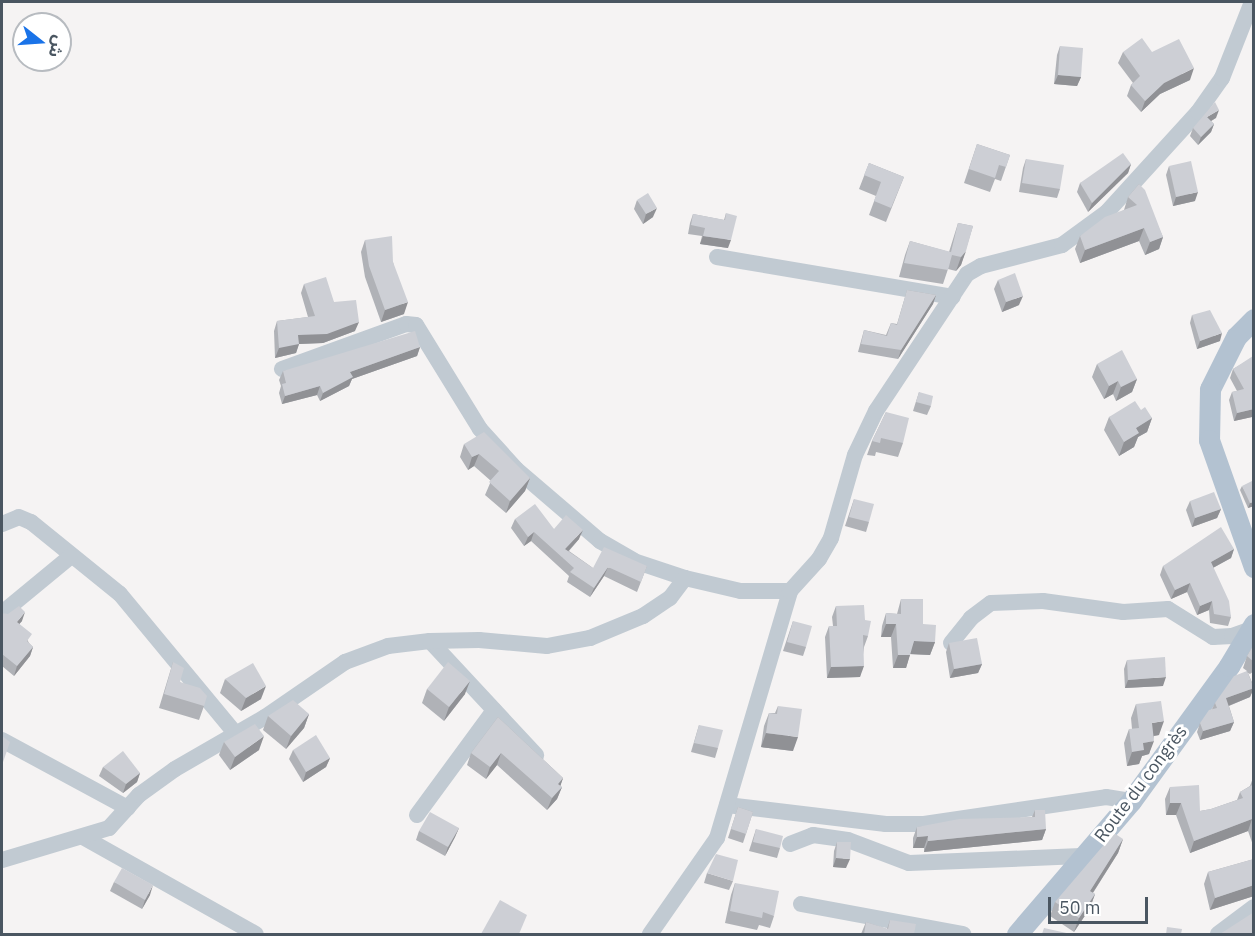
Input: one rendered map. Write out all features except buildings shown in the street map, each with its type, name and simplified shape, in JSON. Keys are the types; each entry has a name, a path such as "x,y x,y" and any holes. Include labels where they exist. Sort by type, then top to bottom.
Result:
{"main road":[{"path":"1253,561 1209,440 1210,389 1236,337 1254,319"},
{"name":"Route du congrès","path":"1017,934 1087,856 1131,801 1252,627"}],"street":[{"path":"650,934 717,838 790,591 819,559 831,538 855,455 876,411 952,297 974,270 1062,245 1107,212 1198,112 1222,78 1252,2"},
{"path":"717,257 952,297"},
{"path":"282,369 406,324 416,325 480,429 516,470 600,541 634,561 685,578 741,591 790,591"},
{"path":"2,524 19,517 31,522 70,557 133,606 235,733"},
{"path":"2,613 70,557"},
{"path":"2,860 39,846 83,837 109,828 139,795 175,769 345,662 388,646 430,641 479,640 546,645 590,638 643,616 670,598 685,578"},
{"path":"951,643 976,612 990,603 1043,601 1123,612 1168,609 1213,638 1232,636 1252,627"},
{"path":"430,641 550,771"},
{"path":"417,816 494,710"},
{"path":"2,740 128,808"},
{"path":"727,805 793,815 914,824 1106,797 1131,801"},
{"path":"790,844 813,835 848,840 909,863 1087,856"},
{"path":"83,837 256,934"},
{"path":"801,904 963,934"},
{"path":"1218,934 1254,907"}]}
